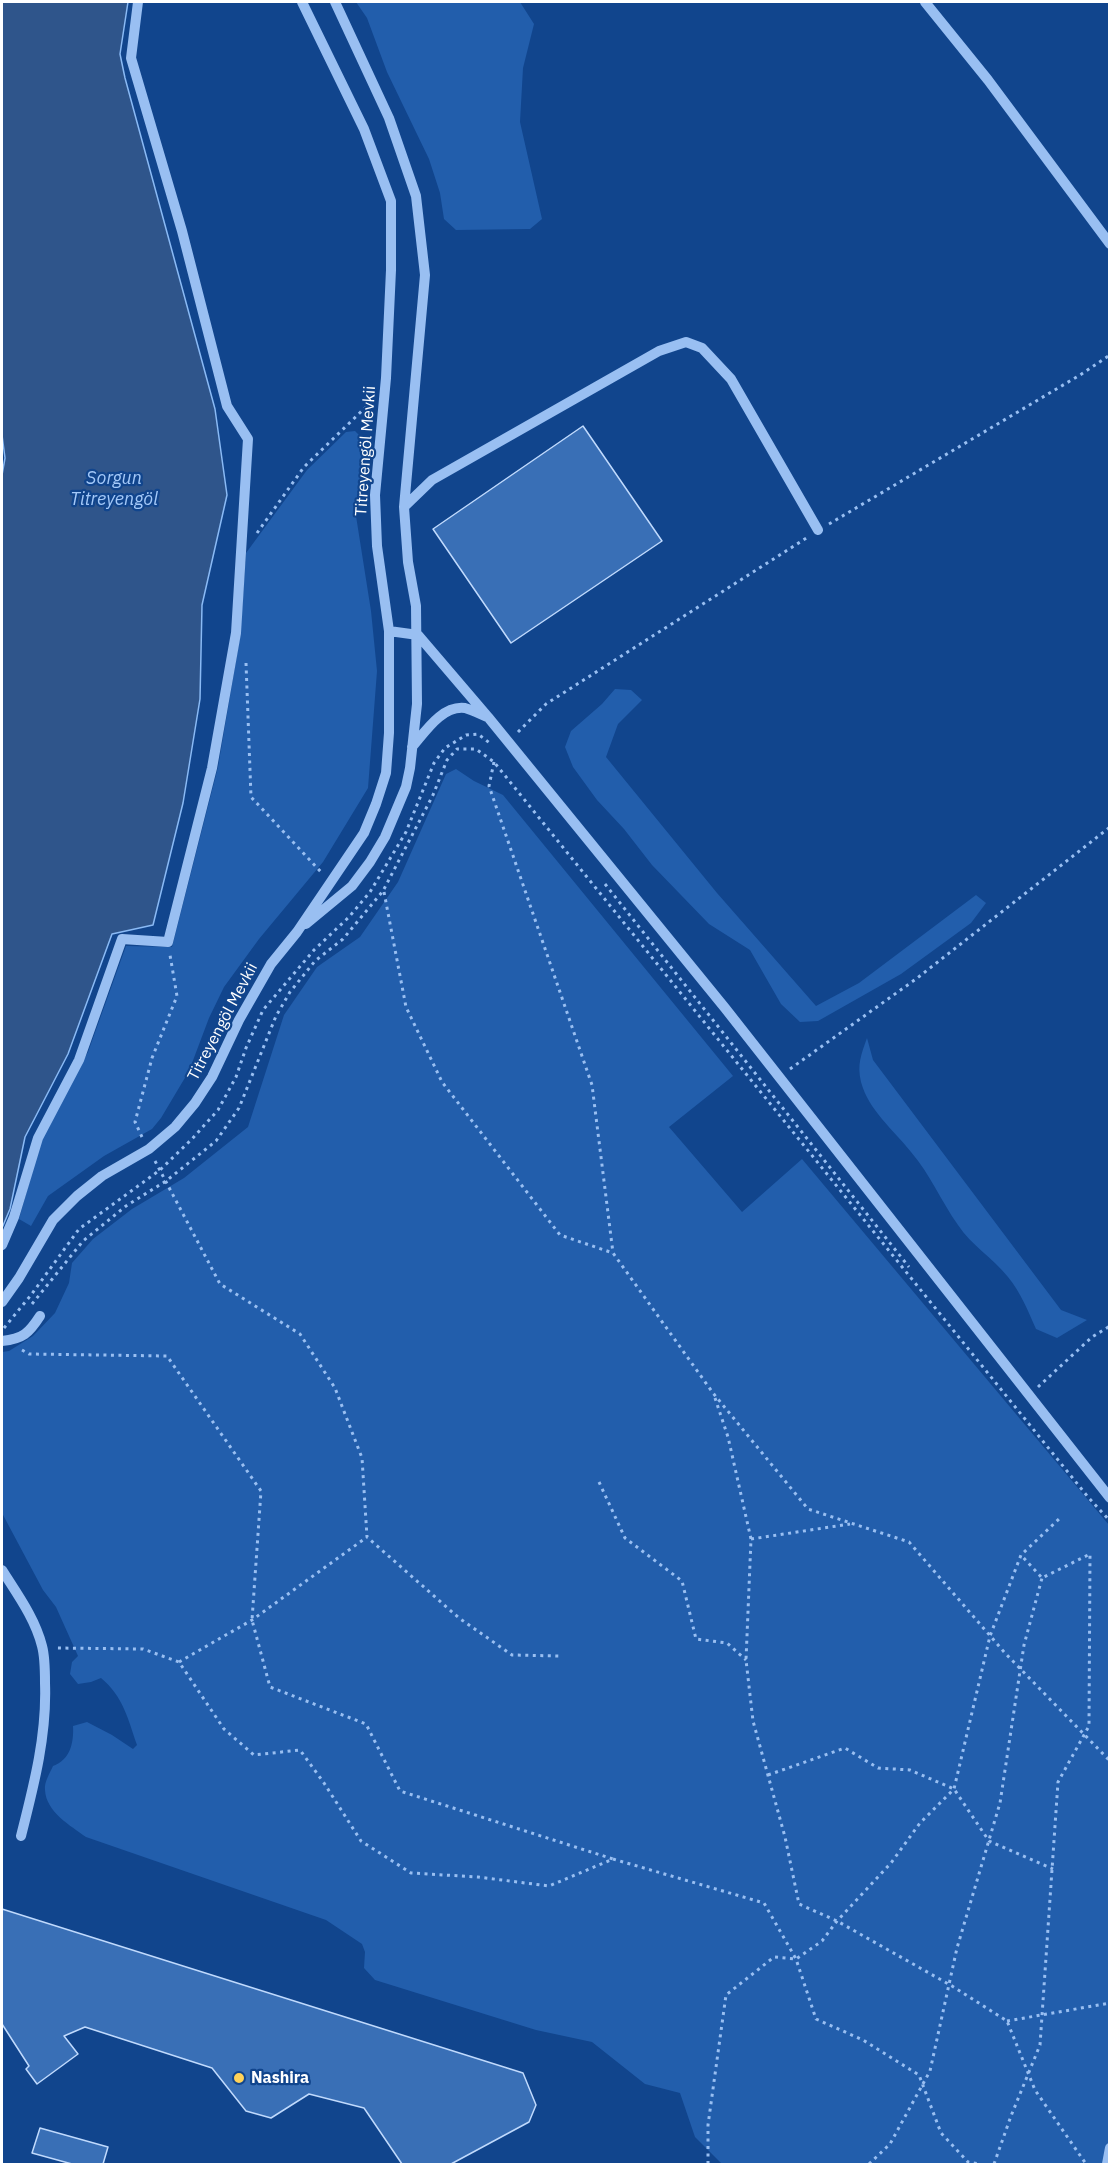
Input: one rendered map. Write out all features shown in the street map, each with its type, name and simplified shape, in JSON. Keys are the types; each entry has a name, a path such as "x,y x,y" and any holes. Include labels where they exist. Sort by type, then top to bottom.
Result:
{"street":[{"path":"2,1245 14,1217 38,1138 79,1060 123,939 168,942 212,768 236,633 248,439 227,405 182,231 131,58 138,2"},
{"name":"Titreyengöl Mevkii","path":"2,1302 20,1278 53,1220 77,1196 102,1176 148,1149 174,1127 195,1103 213,1077 254,992 271,964 297,932 364,833 386,773 389,733 389,631 377,546 375,495 386,378 391,270 391,201 364,129 302,2"},
{"name":"Titreyengöl Mevkii","path":"297,932 352,886 385,837 400,804 410,768 417,704 418,635 416,606 408,562 404,507 425,276 416,196 389,118 335,2"},
{"path":"925,2 988,80 1110,244"},
{"path":"404,507 432,480 658,351 686,342 702,348 731,379 818,530"},
{"path":"389,631 418,635 508,741 779,1077 1029,1394 1099,1487 1110,1498"},
{"path":"412,747 448,711 463,708 488,717"},
{"path":"2,1341 18,1339 32,1329 40,1316"},
{"path":"2,1570 32,1620 43,1648 46,1710 21,1836"},
{"path":"1107,2164 1110,2148"}],"path":[{"path":"508,741 546,704 818,530 1110,355"},
{"path":"255,535 304,467 369,403 386,378"},
{"path":"246,659 251,797 330,883"},
{"path":"459,739 466,735 478,734 492,745"},
{"path":"31,1306 83,1241 126,1206 166,1181 216,1141 239,1108 276,1016 290,992 315,961 343,939 383,891 434,795 447,760 457,749 476,748 494,762 1072,1479 1110,1521"},
{"path":"494,762 489,786 592,1085 613,1253 713,1394 808,1509 909,1542 1020,1669 1110,1761"},
{"path":"779,1077 916,979 1110,827"},
{"path":"602,881 1110,1516"},
{"path":"383,891 406,1006 442,1082 560,1235 613,1253"},
{"path":"168,942 177,996 152,1058 135,1122 220,1284 300,1334 335,1388 362,1458 367,1537 459,1618 512,1655 561,1656"},
{"path":"1029,1394 1092,1337 1110,1326"},
{"path":"2,1341 29,1354 167,1356 261,1491 252,1620 270,1687 366,1724 400,1791 614,1859 764,1903 796,1959 816,2019 863,2040 919,2075 941,2133 968,2162 979,2164"},
{"path":"713,1394 728,1437 751,1539 746,1660 753,1721 785,1837 799,1904 837,1922 949,1984 1007,2021 1035,2090 1086,2164"},
{"path":"599,1482 625,1538 682,1581 696,1639 727,1643 746,1660"},
{"path":"708,2164 708,2125 726,1995 774,1957 796,1959 822,1941 891,1863 920,1823 954,1789 990,1636 1020,1555 1060,1518"},
{"path":"751,1539 852,1523"},
{"path":"179,1662 252,1620 367,1537"},
{"path":"869,2164 890,2144 930,2071 957,1948 1000,1803 1024,1645 1042,1578 1090,1554 1089,1726 1058,1782 1040,2045 994,2164"},
{"path":"1020,1555 1042,1578"},
{"path":"43,1648 143,1649 179,1662 224,1729 254,1755 300,1750 361,1841 411,1873 478,1877 549,1886 614,1859"},
{"path":"768,1775 845,1748 878,1768 910,1770 954,1789 989,1841 1053,1869"},
{"path":"1007,2021 1110,2003"}],"shaded area":[{"path":"356,2 520,2 534,24 523,68 520,122 542,219 530,229 456,230 444,219 440,193 429,159 387,72 367,18"},
{"path":"355,431 360,436 363,446 356,516 371,611 377,671 368,788 323,862 259,939 224,987 209,1018 189,1071 161,1118 152,1129 104,1156 48,1196 31,1226 19,1219 42,1137 88,1052 126,946 172,947 218,767 240,637 246,553 307,470 346,432"},
{"path":"615,689 631,690 642,700 618,724 606,757 717,893 816,1006 859,983 976,895 986,903 971,923 901,974 818,1021 800,1022 781,1004 750,950 709,924 652,865 624,829 597,800 573,767 565,747 571,731 602,704"},
{"path":"456,769 503,795 733,1076 669,1127 742,1212 802,1159 1109,1525 1109,2164 722,2164 695,2137 680,2093 645,2084 592,2042 536,2030 375,1980 364,1968 365,1952 362,1944 326,1920 86,1837 60,1818 46,1798 46,1781 53,1766 63,1760 70,1750 73,1726 87,1722 133,1749 137,1745 124,1708 115,1692 101,1678 78,1684 70,1674 72,1662 78,1656 56,1607 43,1590 2,1513 2,1352 9,1351 33,1336 55,1313 69,1283 72,1263 93,1239 132,1209 184,1178 248,1127 284,1015 317,967 360,937 398,882 446,774"},
{"path":"867,1038 873,1060 1061,1310 1087,1320 1057,1338 1036,1329 1013,1283 963,1232 918,1160 870,1102 861,1082 859,1070"}],"water":[{"name":"Sorgun Titreyengöl","path":"2,2 128,2 120,54 215,409 227,495 202,605 200,699 183,803 153,925 112,934 68,1054 25,1137 10,1209 2,1228 2,475 5,458 2,435"}],"building":[{"path":"583,426 662,541 511,643 433,529"},
{"path":"2,1909 523,2073 536,2105 529,2122 451,2164 402,2164 364,2108 309,2094 271,2118 246,2111 212,2068 85,2027 64,2036 78,2054 37,2084 26,2069 29,2066 2,2024"},
{"path":"40,2128 108,2147 103,2164 72,2164 32,2153"}],"place":[{"name":"Nashira","path":"239,2078"}]}
